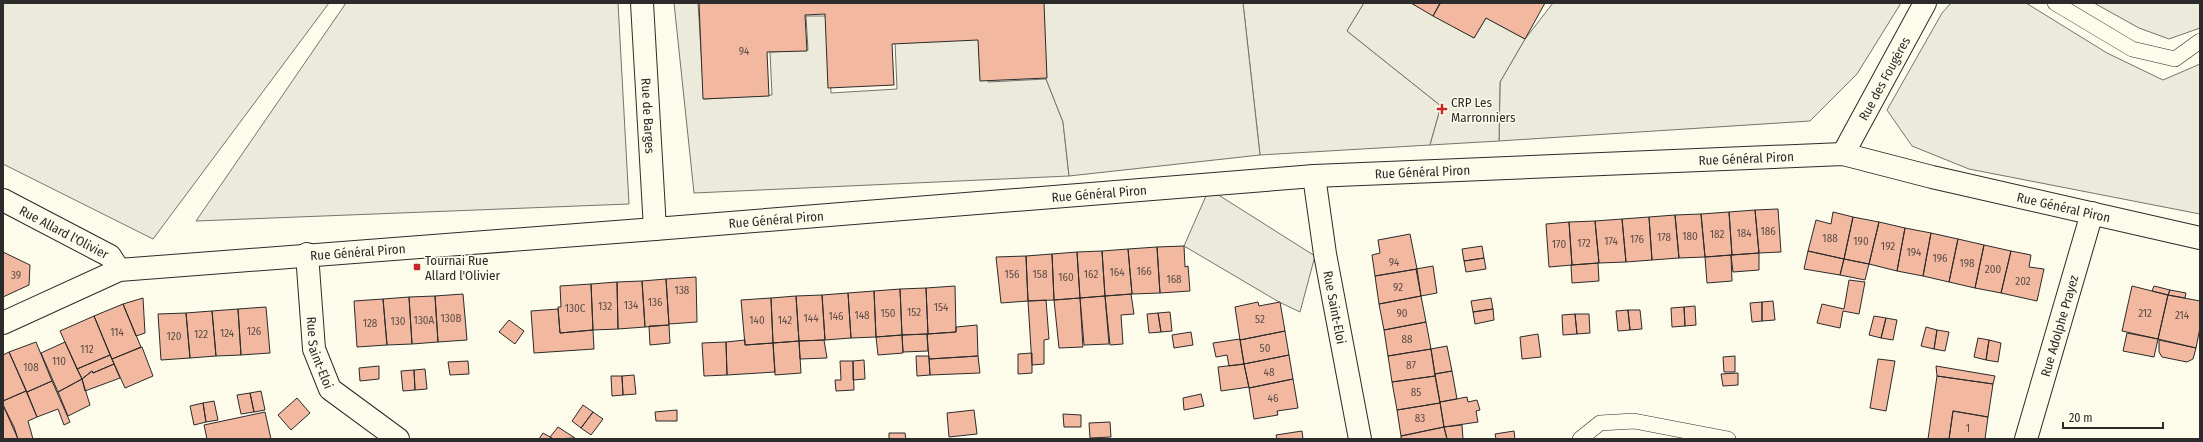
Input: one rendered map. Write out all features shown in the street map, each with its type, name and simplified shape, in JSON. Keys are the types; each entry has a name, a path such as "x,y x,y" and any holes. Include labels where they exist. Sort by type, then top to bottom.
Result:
{"street":[{"name":"Rue de Barges","path":"642,3 655,229"},
{"name":"Rue des Fougères","path":"1843,154 1925,3"},
{"name":"Rue Général Piron","path":"3,323 119,270 307,254 655,229 1314,176 1751,156 1843,154 1932,177 2200,238"},
{"name":"Rue Saint-Eloi","path":"1314,176 1325,254 1360,439"},
{"name":"Rue Allard l'Olivier","path":"3,200 110,256 119,270"},
{"name":"Rue Adolphe Prayez","path":"2026,439 2092,213"},
{"name":"Rue Saint-Eloi","path":"307,254 314,349 330,389 398,439"}],"lane":[{"path":"2055,3 2132,49 2175,59 2200,41"},
{"path":"1580,439 1600,423 1634,421 1728,439"}],"shaded area":[{"path":"3,3 329,3 153,239 3,164"},
{"path":"346,3 618,3 629,204 196,221"},
{"path":"674,3 698,3 704,99 772,95 770,52 808,50 806,16 828,16 831,93 897,89 895,41 986,37 988,82 1046,79 1063,122 1069,176 694,193"},
{"path":"1043,3 1243,3 1260,155 1069,176 1063,122 1046,79"},
{"path":"1243,3 1364,3 1347,31 1441,106 1430,145 1260,155"},
{"path":"1364,3 1411,3 1474,38 1486,18 1525,39 1500,82 1499,141 1430,145 1441,106 1347,31"},
{"path":"1553,3 1901,3 1857,74 1810,121 1499,141 1500,82 1525,39"},
{"path":"1951,3 2026,3 2107,53 2163,80 2200,64 2200,214 1969,169 1912,146 1887,110 1942,13"},
{"path":"2094,3 2200,3 2200,28 2169,39 2139,28"},
{"path":"1209,189 1315,256 1300,312 1279,302 1184,246"}],"building":[{"path":"699,3 1044,3 1047,78 980,81 978,40 892,44 894,85 828,88 825,14 805,15 807,51 767,52 769,96 703,99"},
{"path":"1411,3 1437,3 1440,4 1433,16"},
{"path":"1440,3 1545,3 1525,39 1486,18 1474,38 1433,16"},
{"path":"1778,209 1781,252 1759,253 1755,210"},
{"path":"1755,210 1759,253 1732,255 1729,212"},
{"path":"1729,212 1732,255 1705,257 1701,214"},
{"path":"1833,212 1853,217 1844,259 1808,251 1816,220 1831,224"},
{"path":"1701,214 1705,257 1679,258 1675,215"},
{"path":"1675,215 1679,258 1652,260 1649,217"},
{"path":"1649,217 1652,260 1626,262 1622,219"},
{"path":"1853,217 1879,222 1869,264 1844,259"},
{"path":"1622,219 1626,262 1599,263 1595,221"},
{"path":"1595,221 1599,263 1572,265 1569,222"},
{"path":"1569,222 1572,265 1549,267 1546,224"},
{"path":"1879,222 1905,228 1897,271 1869,264"},
{"path":"1905,228 1931,233 1923,276 1897,271"},
{"path":"1931,233 1958,239 1949,282 1923,276"},
{"path":"1410,234 1417,269 1375,276 1372,255 1380,253 1378,240"},
{"path":"1958,239 1984,245 1975,288 1949,282"},
{"path":"1984,245 2011,251 2001,293 1975,288"},
{"path":"1184,246 1185,267 1188,266 1190,291 1160,293 1157,247"},
{"path":"1482,246 1484,258 1464,261 1462,249"},
{"path":"1157,247 1160,293 1132,294 1128,249"},
{"path":"1128,249 1132,294 1105,296 1102,251"},
{"path":"1102,251 1105,296 1080,298 1077,252"},
{"path":"1808,251 1844,259 1840,275 1804,269"},
{"path":"2011,251 2031,255 2029,267 2044,269 2037,301 2001,293"},
{"path":"3,252 30,265 29,285 3,297"},
{"path":"1077,252 1080,298 1054,300 1052,254"},
{"path":"1759,253 1759,270 1733,272 1731,255"},
{"path":"1052,254 1054,300 1028,301 1026,256"},
{"path":"1731,255 1732,281 1707,283 1705,257"},
{"path":"1026,256 1028,301 1001,303 996,257"},
{"path":"1484,258 1486,269 1466,272 1464,261"},
{"path":"1844,259 1869,264 1865,280 1840,275"},
{"path":"1598,263 1599,281 1572,283 1571,265"},
{"path":"1433,266 1437,293 1421,296 1416,269"},
{"path":"1417,269 1421,296 1379,304 1375,276"},
{"path":"696,277 697,322 669,324 666,279"},
{"path":"666,279 669,325 645,327 642,281"},
{"path":"1849,280 1865,282 1859,314 1843,311 1840,328 1817,323 1822,304 1844,309"},
{"path":"642,281 645,327 618,329 617,282"},
{"path":"617,282 618,329 593,330 591,284"},
{"path":"591,284 593,330 560,333 558,307 561,307 560,286"},
{"path":"955,286 956,332 928,334 926,288"},
{"path":"2132,286 2168,295 2158,339 2122,331"},
{"path":"2154,286 2170,290 2168,295 2152,291"},
{"path":"926,288 928,334 902,335 900,289"},
{"path":"900,289 902,335 876,337 874,291"},
{"path":"2170,290 2186,293 2185,298 2168,295"},
{"path":"874,291 876,337 851,338 848,293"},
{"path":"848,293 851,338 825,340 822,295"},
{"path":"463,294 467,340 438,342 435,296"},
{"path":"1131,294 1134,314 1121,315 1123,344 1110,345 1105,296"},
{"path":"822,295 825,340 799,341 796,296"},
{"path":"2168,295 2200,301 2200,328 2196,348 2158,339"},
{"path":"435,296 438,342 412,344 409,297"},
{"path":"796,296 799,341 773,343 771,298"},
{"path":"1105,296 1109,344 1084,345 1080,298"},
{"path":"1421,296 1426,322 1384,330 1379,304"},
{"path":"409,297 412,344 387,345 383,299"},
{"path":"143,298 145,333 136,336 123,304"},
{"path":"771,298 773,343 745,345 741,300"},
{"path":"1080,298 1083,347 1059,348 1054,300"},
{"path":"1491,298 1493,309 1473,312 1471,301"},
{"path":"383,299 387,345 357,347 354,301"},
{"path":"1046,300 1049,339 1044,340 1044,364 1032,365 1028,301"},
{"path":"1773,301 1775,320 1762,321 1762,302"},
{"path":"1258,302 1259,306 1280,302 1285,331 1240,340 1235,307"},
{"path":"1762,302 1762,321 1752,322 1750,303"},
{"path":"123,304 141,347 112,359 94,316"},
{"path":"1695,306 1696,325 1685,326 1684,307"},
{"path":"266,307 270,353 241,355 238,309"},
{"path":"1684,307 1685,326 1672,327 1671,308"},
{"path":"238,309 241,355 216,356 212,311"},
{"path":"558,309 560,333 593,330 594,349 534,353 531,311"},
{"path":"1493,309 1494,320 1475,324 1473,312"},
{"path":"1628,310 1640,310 1642,329 1630,330"},
{"path":"1628,310 1630,330 1618,331 1616,311"},
{"path":"212,311 216,356 190,358 186,313"},
{"path":"1170,312 1172,331 1161,332 1158,313"},
{"path":"186,313 190,358 161,360 158,314"},
{"path":"1158,313 1161,332 1149,333 1147,314"},
{"path":"1575,314 1577,334 1563,335 1562,315"},
{"path":"1575,314 1589,314 1590,333 1577,334"},
{"path":"94,316 110,355 77,369 60,331"},
{"path":"1874,316 1886,318 1881,338 1869,335"},
{"path":"1886,318 1897,320 1893,340 1881,338"},
{"path":"509,320 524,331 515,344 499,332"},
{"path":"1426,322 1431,349 1388,356 1384,330"},
{"path":"669,325 670,343 650,345 649,326"},
{"path":"977,325 978,356 929,359 927,334 956,332 956,327"},
{"path":"1926,327 1937,330 1934,349 1921,346"},
{"path":"1937,330 1949,332 1945,351 1934,349"},
{"path":"1285,331 1289,355 1244,364 1240,340"},
{"path":"1191,332 1193,345 1174,348 1172,335"},
{"path":"2127,333 2158,339 2154,357 2123,351"},
{"path":"927,334 928,351 903,352 902,335"},
{"path":"1538,334 1541,357 1522,359 1520,337"},
{"path":"902,335 903,353 878,355 876,337"},
{"path":"1978,338 1989,340 1986,360 1974,357"},
{"path":"1240,339 1244,364 1229,366 1227,355 1216,357 1213,343"},
{"path":"745,340 745,345 773,343 775,372 727,375 726,342"},
{"path":"824,340 827,358 800,359 799,341"},
{"path":"1989,340 2001,343 1998,362 1986,360"},
{"path":"2159,340 2196,348 2193,359 2187,362 2162,357 2159,352"},
{"path":"799,341 801,373 775,375 773,343"},
{"path":"36,342 52,381 27,392 9,352"},
{"path":"65,342 82,379 58,392 41,353"},
{"path":"726,342 727,375 704,376 702,343"},
{"path":"1447,346 1452,371 1435,374 1431,349"},
{"path":"142,347 153,376 125,388 112,359"},
{"path":"1431,349 1435,376 1392,382 1388,356"},
{"path":"9,352 26,391 3,401 3,355"},
{"path":"1032,353 1032,373 1018,374 1018,354"},
{"path":"110,355 114,364 93,373 92,371 82,379 77,369"},
{"path":"1289,355 1293,379 1249,388 1244,364"},
{"path":"916,356 929,356 930,375 917,376"},
{"path":"978,356 980,373 930,375 929,359"},
{"path":"1735,356 1735,372 1724,372 1723,357"},
{"path":"1878,359 1895,361 1886,411 1870,408"},
{"path":"864,360 865,379 853,380 853,361"},
{"path":"468,361 469,374 450,375 448,362"},
{"path":"840,361 853,361 854,390 836,391 835,380 841,380"},
{"path":"114,364 120,378 85,391 82,379 92,371 93,373"},
{"path":"1244,364 1249,387 1221,391 1218,367"},
{"path":"379,366 379,379 360,381 359,368"},
{"path":"1936,366 1995,376 1993,384 1937,376"},
{"path":"425,369 427,389 415,390 414,370"},
{"path":"414,370 415,390 403,391 401,371"},
{"path":"1452,371 1457,399 1440,402 1435,374"},
{"path":"1738,373 1738,385 1723,386 1721,374"},
{"path":"634,375 636,394 623,395 622,376"},
{"path":"611,376 622,376 623,395 612,396"},
{"path":"1435,376 1440,403 1397,410 1392,382"},
{"path":"1937,376 1993,384 1988,417 1953,411 1949,439 1928,439"},
{"path":"82,379 90,405 68,416 58,392"},
{"path":"1293,379 1298,408 1277,411 1278,415 1254,419 1249,388"},
{"path":"52,381 70,422 64,425 58,409 37,417 27,392"},
{"path":"26,391 37,417 28,421 33,439 18,439 3,405 3,401"},
{"path":"261,391 265,410 254,412 250,393"},
{"path":"250,393 254,412 241,414 237,395"},
{"path":"1201,394 1204,406 1184,410 1183,398"},
{"path":"1467,397 1468,402 1477,400 1480,410 1476,411 1478,422 1444,427 1440,402"},
{"path":"297,398 310,413 291,430 278,415"},
{"path":"214,401 218,420 206,422 203,403"},
{"path":"203,403 206,422 194,425 190,406"},
{"path":"1440,403 1444,427 1401,436 1397,410"},
{"path":"3,405 14,427 18,439 3,439"},
{"path":"583,405 593,412 581,428 572,421"},
{"path":"677,410 677,421 656,421 655,412"},
{"path":"974,410 977,434 949,437 947,413"},
{"path":"1953,411 1988,417 1985,439 1949,439"},
{"path":"265,412 271,439 207,439 204,425"},
{"path":"593,412 603,419 591,435 581,428"},
{"path":"1063,414 1081,415 1081,427 1064,427"},
{"path":"1110,422 1111,437 1090,438 1089,423"},
{"path":"1462,425 1463,439 1447,439 1444,427"},
{"path":"558,427 575,438 553,439 550,437"},
{"path":"1444,427 1447,439 1401,439 1401,436"},
{"path":"1302,431 1303,439 1277,439 1276,435"},
{"path":"1514,431 1515,439 1496,439 1495,434"},
{"path":"543,433 550,437 553,439 539,439"},
{"path":"889,433 905,433 906,439 889,439"}],"place":[{"name":"CRP Les Marronniers","path":"1442,109"},
{"name":"Tournai Rue Allard l'Olivier","path":"417,267"}]}
